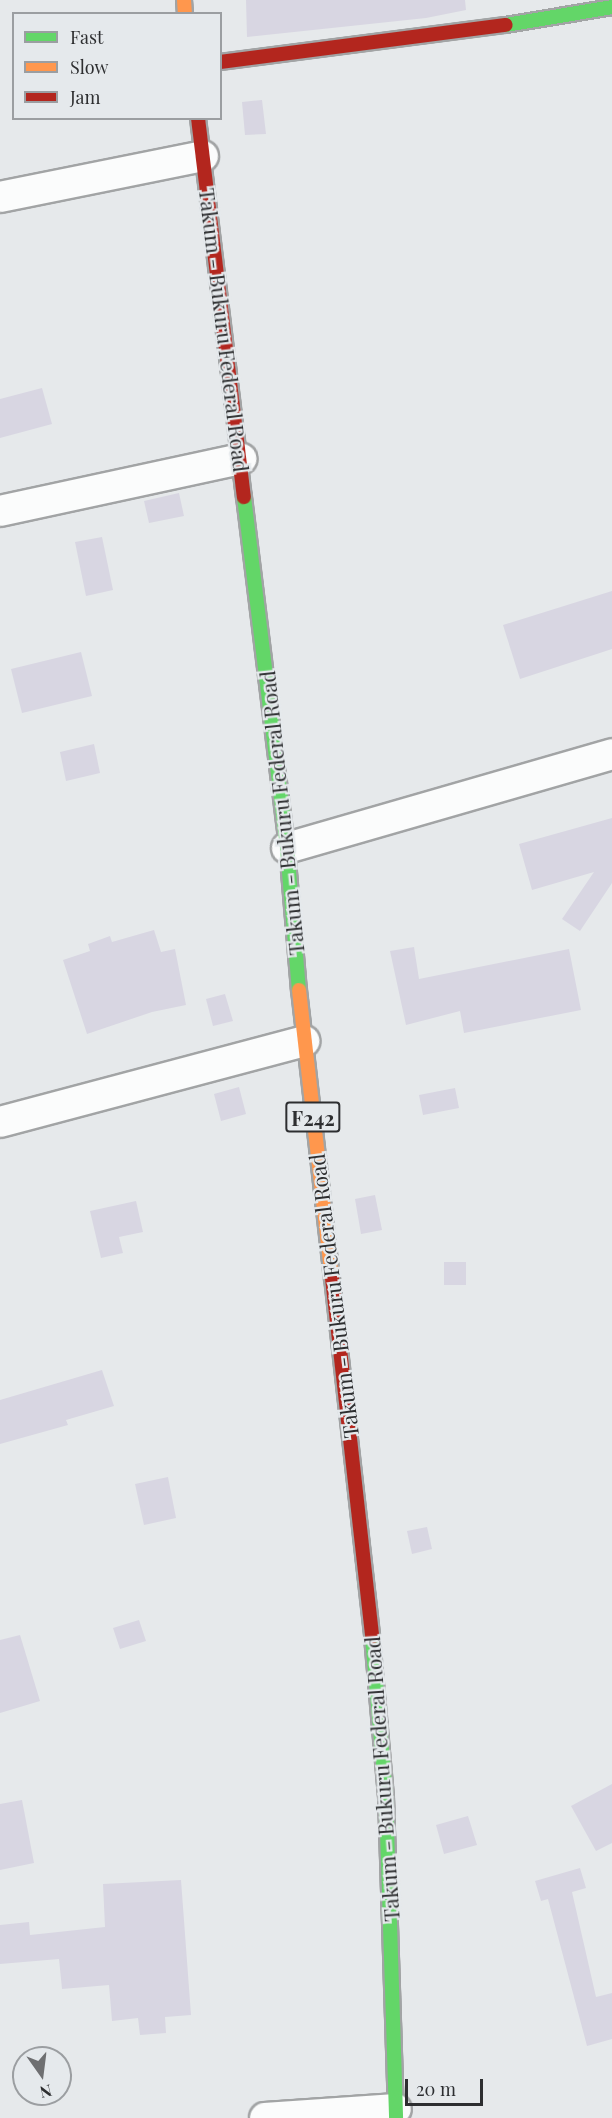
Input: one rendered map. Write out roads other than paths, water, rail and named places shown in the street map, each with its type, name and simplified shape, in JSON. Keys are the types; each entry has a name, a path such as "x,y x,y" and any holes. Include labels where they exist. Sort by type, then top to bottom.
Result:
{"main road":[{"path":"222,62 450,34 612,7"},
{"name":"Takum - Bukuru Federal Road","path":"198,120 287,848 304,1041 367,1583 386,1797 396,2113"}],"street":[{"path":"0,197 203,156"},
{"path":"0,511 241,459"},
{"path":"287,848 612,754"},
{"path":"0,1122 304,1041"},
{"path":"265,2118 396,2113"}]}
